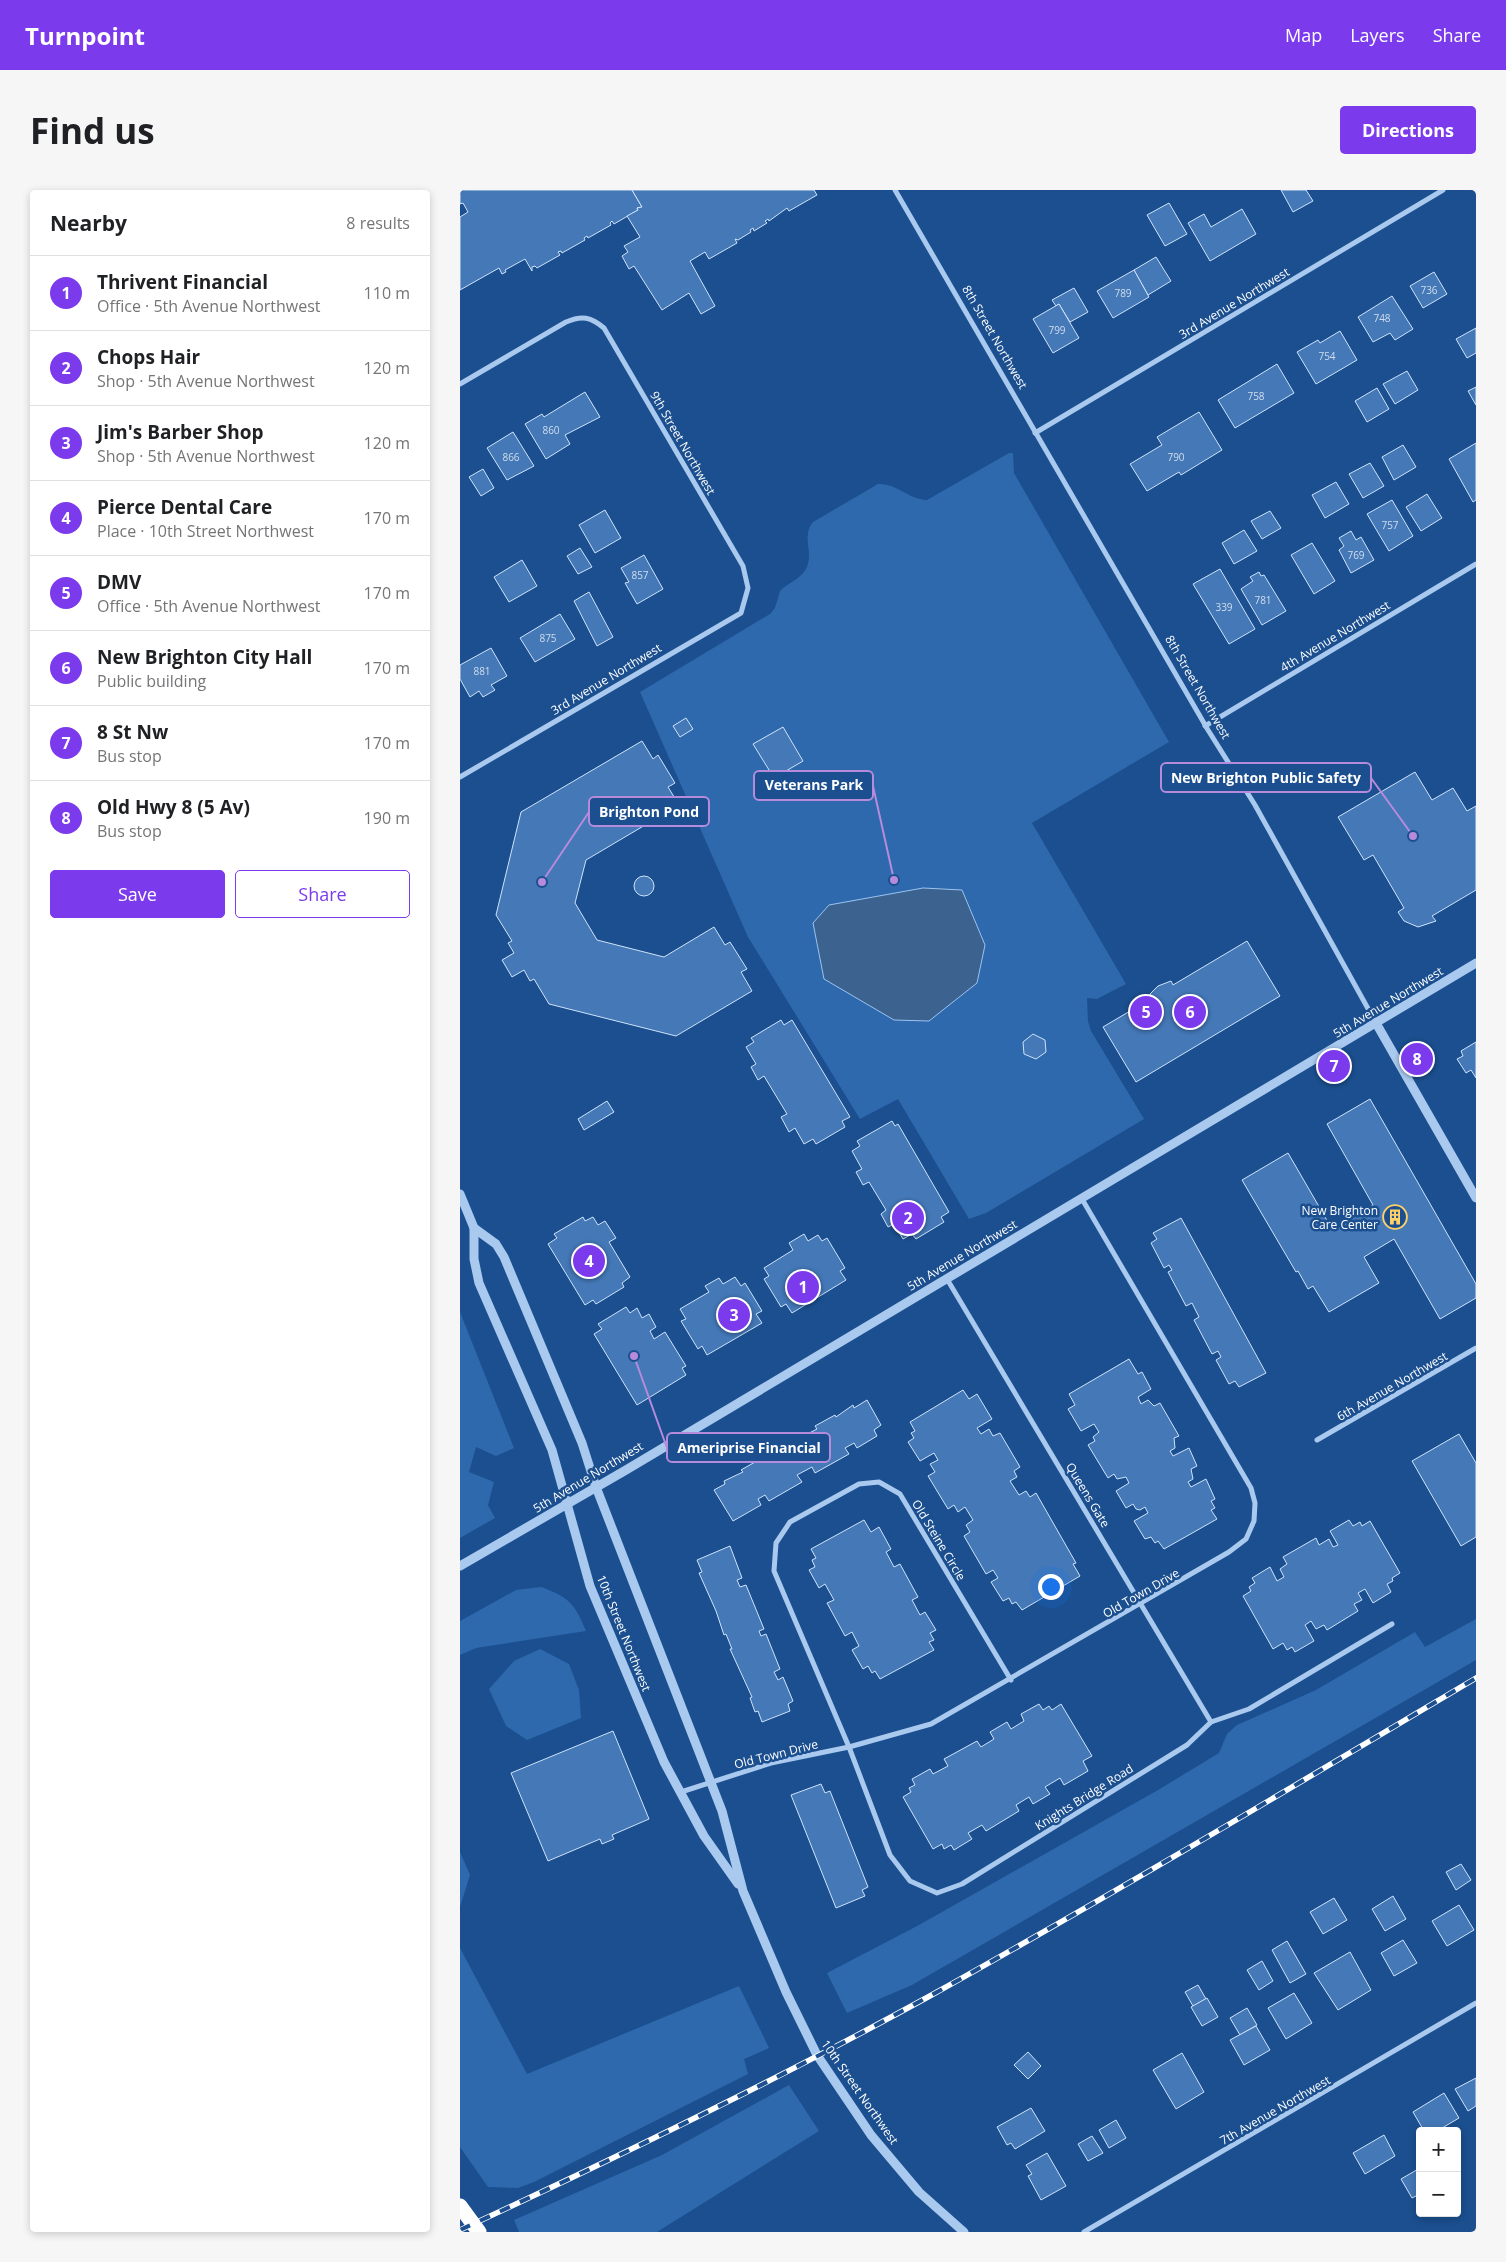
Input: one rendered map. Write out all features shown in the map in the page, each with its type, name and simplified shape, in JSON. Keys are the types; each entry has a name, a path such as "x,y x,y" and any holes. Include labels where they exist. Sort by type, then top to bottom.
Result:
{"highway":[{"path":"460,2206 478,2232"}],"street":[{"name":"8th Street Northwest","path":"895,190 1205,726 1255,806 1476,1198"},
{"name":"3rd Avenue Northwest","path":"1035,433 1443,190"},
{"name":"9th Street Northwest","path":"460,384 577,317 586,317 604,328 744,566 748,588"},
{"name":"4th Avenue Northwest","path":"1205,726 1476,564"},
{"name":"3rd Avenue Northwest","path":"460,777 741,613 748,588"},
{"name":"5th Avenue Northwest","path":"460,1566 1476,964"},
{"name":"10th Street Northwest","path":"460,1194 474,1228 474,1259 479,1283 552,1450 590,1586 664,1762 704,1836 742,1891"},
{"name":"Old Town Drive","path":"681,1792 771,1762 849,1747 931,1724 1141,1605 1229,1552 1246,1539 1254,1521 1255,1503 1251,1488 1082,1199"},
{"name":"10th Street Northwest","path":"474,1228 496,1244 504,1257 582,1443 596,1487 722,1810 742,1891 786,1992 817,2055 871,2135 919,2192 964,2232"},
{"name":"Queens Gate","path":"947,1279 1211,1722"},
{"name":"6th Avenue Northwest","path":"1318,1440 1476,1348"},
{"name":"Old Steine Circle","path":"849,1747 774,1571 773,1556 776,1543 790,1522 859,1484 879,1482 900,1494 1011,1680"},
{"name":"Knights Bridge Road","path":"849,1747 890,1855 910,1882 937,1893 962,1884 1187,1745 1211,1722 1249,1709 1392,1624"},
{"name":"7th Avenue Northwest","path":"1084,2232 1476,2003"}],"shaded area":[{"path":"1009,453 1013,453 1014,473 1169,742 1032,823 1126,984 1097,999 1087,998 1088,1021 1091,1031 1144,1119 986,1213 969,1219 898,1099 860,1119 748,937 640,692 770,614 775,608 780,591 806,569 809,558 808,532 813,522 878,484 891,486 914,497 927,500"},
{"path":"923,888 962,890 985,945 977,983 929,1021 894,1020 824,979 813,923 829,905"},
{"path":"460,1312 514,1448 496,1456 476,1447 469,1472 494,1482 488,1505 495,1518 460,1538"},
{"path":"541,1587 565,1598 578,1614 586,1631 476,1648 460,1655 460,1621 516,1590"},
{"path":"1476,1619 1476,1660 912,1985 847,2013 827,1973 919,1925 1158,1790 1219,1753 1227,1734 1237,1725 1316,1690 1415,1632 1425,1647"},
{"path":"540,1649 569,1664 579,1690 581,1718 527,1740 506,1726 489,1689 514,1661"},
{"path":"460,1852 470,1875 460,1907"},
{"path":"460,1948 527,2074 739,1986 769,2048 744,2059 748,2074 534,2182 518,2188 488,2187 460,2147"},
{"path":"789,2085 819,2131 657,2232 519,2232 514,2220 662,2155"}],"building":[{"path":"460,190 632,190 642,207 637,208 638,210 614,224 612,221 611,225 588,238 587,236 584,238 585,240 562,253 561,251 558,252 560,255 537,268 535,266 532,267 532,271 525,259 505,270 506,272 502,274 499,268 460,290 460,217 468,212 463,203 460,204"},
{"path":"632,190 814,190 817,195 789,211 787,208 769,221 768,219 765,221 767,223 754,231 753,228 750,230 751,232 738,240 735,239 737,243 709,259 705,252 690,261 715,306 701,314 689,293 662,310 634,266 629,269 622,256 628,252 624,246 640,237 627,216 638,210 637,208 642,207"},
{"path":"1281,190 1306,190 1313,201 1293,212"},
{"path":"1169,203 1187,234 1165,246 1147,215"},
{"path":"1242,209 1256,234 1210,261 1188,223 1204,214 1211,227"},
{"path":"1156,257 1171,281 1148,295 1134,270"},
{"path":"1134,270 1149,297 1113,318 1097,291"},
{"path":"1434,272 1447,294 1423,308 1410,286"},
{"path":"1074,288 1088,312 1070,322 1059,304 1056,306 1052,300"},
{"path":"1392,296 1413,329 1395,340 1390,333 1373,342 1358,317"},
{"path":"1059,304 1079,338 1053,353 1033,319"},
{"path":"1476,328 1476,353 1467,358 1456,339"},
{"path":"1340,331 1357,360 1316,384 1297,352 1318,340 1320,343"},
{"path":"1277,364 1294,393 1235,428 1218,400"},
{"path":"1407,371 1418,390 1395,404 1383,384"},
{"path":"1476,387 1476,405 1468,391"},
{"path":"1377,388 1389,409 1367,422 1355,401"},
{"path":"585,392 600,417 565,435 570,444 546,459 525,424 542,414 544,417"},
{"path":"1199,412 1222,450 1181,475 1179,472 1147,491 1130,464 1162,445 1157,437"},
{"path":"513,432 534,466 507,480 487,448"},
{"path":"1476,443 1476,500 1473,502 1449,459"},
{"path":"1403,445 1416,467 1394,480 1382,457"},
{"path":"1370,463 1384,486 1363,498 1349,474"},
{"path":"483,469 494,488 481,496 469,477"},
{"path":"1336,482 1349,504 1325,518 1312,495"},
{"path":"1427,494 1442,518 1421,531 1406,507"},
{"path":"1392,500 1413,536 1389,551 1367,514"},
{"path":"605,510 621,538 595,553 579,525"},
{"path":"1270,511 1281,528 1262,539 1251,521"},
{"path":"1244,530 1257,551 1234,564 1222,543"},
{"path":"1351,531 1356,540 1361,537 1374,560 1351,573 1339,550 1344,546 1339,538"},
{"path":"1312,543 1335,581 1314,594 1291,555"},
{"path":"580,548 592,567 578,574 567,556"},
{"path":"644,555 663,589 637,604 625,583 629,582 621,568"},
{"path":"522,560 537,586 509,602 494,577"},
{"path":"1220,569 1255,629 1229,644 1193,584"},
{"path":"1259,572 1261,576 1264,575 1286,611 1262,625 1241,589 1253,581 1250,577"},
{"path":"589,592 613,637 597,646 574,601"},
{"path":"560,614 575,639 535,662 520,638"},
{"path":"491,648 507,676 491,685 495,690 483,697 479,691 470,697 460,679 460,665"},
{"path":"686,718 693,729 680,737 673,726"},
{"path":"783,727 803,761 774,778 753,744"},
{"path":"642,741 653,759 658,755 675,783 668,787 679,805 586,860 575,903 597,940 664,957 714,927 725,945 730,942 747,969 741,972 752,991 676,1036 549,1004 534,979 530,981 524,970 512,977 502,960 514,953 508,943 512,941 496,915 521,812"},
{"path":"1415,772 1432,800 1453,788 1467,811 1476,806 1476,890 1432,916 1436,921 1418,927 1404,921 1398,912 1404,908 1373,855 1364,860 1338,817"},
{"path":"644,876 651,879 654,886 651,893 644,896 637,893 634,886 637,879"},
{"path":"1247,941 1280,996 1136,1082 1103,1027 1152,998 1150,994 1158,986 1171,981 1173,985"},
{"path":"781,1020 784,1025 792,1020 850,1117 842,1121 845,1127 816,1144 813,1139 804,1144 795,1128 789,1132 781,1117 787,1114 764,1076 758,1080 751,1067 756,1064 746,1047 754,1042 751,1038"},
{"path":"1033,1034 1045,1040 1046,1052 1036,1059 1024,1054 1023,1042"},
{"path":"1476,1042 1476,1078 1471,1070 1466,1073 1457,1059 1463,1056 1461,1051"},
{"name":"New Brighton Care Center","path":"1370,1099 1476,1284 1476,1298 1440,1319 1394,1239 1364,1257 1379,1283 1329,1312 1313,1286 1308,1289 1298,1271 1296,1272 1242,1180 1288,1153 1332,1229 1373,1205 1327,1124"},
{"path":"607,1101 614,1112 584,1130 578,1119"},
{"path":"892,1121 895,1126 898,1124 949,1212 941,1217 944,1222 916,1239 912,1234 903,1239 894,1224 888,1227 881,1214 886,1210 869,1182 863,1185 856,1172 862,1169 852,1151 860,1146 857,1141"},
{"path":"583,1217 585,1221 593,1217 598,1225 605,1221 616,1238 609,1242 630,1277 622,1283 624,1287 596,1304 593,1300 585,1305 548,1244 557,1238 554,1234"},
{"path":"1181,1218 1266,1373 1239,1387 1235,1381 1229,1384 1216,1360 1221,1357 1218,1351 1212,1354 1194,1320 1199,1317 1192,1303 1186,1306 1168,1272 1172,1270 1169,1265 1164,1268 1151,1243 1157,1239 1153,1233"},
{"path":"804,1234 808,1241 818,1235 822,1241 827,1238 845,1268 840,1271 846,1280 792,1313 786,1304 781,1307 764,1279 769,1276 764,1268 793,1250 789,1243"},
{"path":"735,1277 741,1286 745,1283 762,1311 756,1314 762,1323 707,1355 702,1346 698,1349 681,1321 686,1319 680,1309 709,1292 705,1286 719,1278 723,1284"},
{"path":"626,1307 630,1313 637,1308 642,1318 649,1314 656,1327 650,1331 654,1339 665,1332 686,1366 682,1368 686,1375 637,1405 594,1334 602,1329 598,1324"},
{"path":"1129,1359 1138,1374 1142,1372 1151,1389 1138,1397 1141,1404 1148,1400 1154,1406 1160,1403 1179,1436 1174,1438 1175,1448 1170,1451 1173,1456 1189,1448 1197,1466 1191,1469 1193,1479 1188,1482 1191,1487 1206,1479 1215,1499 1211,1501 1215,1508 1211,1510 1217,1519 1164,1549 1158,1541 1155,1543 1151,1537 1145,1539 1134,1521 1148,1513 1145,1507 1140,1510 1136,1509 1133,1504 1126,1508 1116,1491 1129,1483 1126,1477 1117,1479 1114,1474 1108,1478 1088,1445 1095,1441 1093,1437 1099,1432 1094,1424 1081,1431 1068,1409 1075,1405 1069,1394"},
{"path":"963,1390 969,1399 977,1394 992,1419 977,1428 981,1434 989,1429 993,1436 1000,1433 1020,1467 1014,1471 1017,1477 1010,1481 1019,1495 1026,1491 1030,1497 1036,1493 1076,1563 1073,1564 1080,1576 1022,1610 1016,1602 1012,1604 1009,1598 1003,1601 991,1582 998,1578 993,1570 986,1574 964,1536 970,1532 966,1525 973,1520 965,1507 958,1512 954,1505 948,1509 928,1476 935,1472 930,1464 938,1460 934,1453 920,1461 908,1442 914,1438 911,1433 915,1431 910,1422"},
{"path":"867,1400 881,1425 874,1430 877,1436 857,1448 854,1443 845,1448 849,1454 815,1473 812,1467 797,1475 802,1482 769,1501 765,1495 758,1499 761,1505 733,1521 714,1490 725,1484 724,1481 743,1472 741,1470 762,1458 761,1455 766,1452 767,1455 817,1429 815,1426 835,1415 836,1417 853,1405 854,1408"},
{"path":"1459,1434 1476,1463 1476,1537 1461,1546 1412,1461"},
{"path":"864,1520 871,1532 879,1527 891,1549 886,1552 894,1567 900,1564 918,1597 912,1600 920,1615 925,1612 936,1630 930,1633 934,1640 929,1642 934,1650 880,1679 875,1671 872,1673 868,1666 863,1669 852,1650 859,1646 852,1632 845,1636 827,1603 834,1600 825,1584 819,1588 809,1570 815,1567 812,1560 816,1558 811,1549"},
{"path":"1349,1520 1353,1526 1360,1522 1362,1526 1370,1521 1400,1573 1392,1578 1393,1581 1387,1584 1391,1592 1373,1603 1365,1589 1358,1593 1362,1600 1354,1604 1358,1611 1327,1630 1324,1625 1316,1629 1311,1621 1305,1625 1314,1641 1295,1652 1292,1647 1287,1650 1283,1643 1273,1649 1243,1596 1251,1591 1249,1587 1255,1583 1252,1578 1270,1567 1277,1581 1284,1577 1280,1569 1287,1564 1283,1557 1316,1538 1319,1545 1329,1539 1333,1547 1338,1545 1330,1531"},
{"path":"730,1546 742,1578 737,1580 740,1587 746,1585 764,1629 759,1631 761,1636 766,1634 780,1669 774,1672 778,1680 783,1677 793,1701 788,1704 790,1711 762,1722 758,1711 755,1712 750,1698 752,1697 699,1573 702,1572 697,1560"},
{"path":"1039,1704 1043,1710 1049,1706 1052,1710 1061,1704 1092,1756 1083,1761 1088,1771 1064,1785 1060,1778 1045,1787 1050,1794 1033,1804 1029,1797 1016,1805 1019,1811 986,1831 982,1825 968,1833 972,1839 954,1850 951,1845 944,1849 942,1844 933,1849 903,1797 911,1792 909,1788 915,1785 912,1779 930,1769 933,1774 948,1766 944,1759 977,1741 981,1747 994,1739 990,1732 1007,1722 1011,1729 1024,1721 1021,1714"},
{"path":"613,1731 649,1819 612,1835 614,1839 602,1844 600,1839 548,1861 511,1773"},
{"path":"821,1784 825,1793 830,1791 868,1887 862,1890 865,1896 836,1908 791,1795"},
{"path":"1461,1864 1471,1880 1456,1890 1446,1872"},
{"path":"1393,1896 1406,1919 1385,1931 1372,1909"},
{"path":"1334,1898 1347,1920 1323,1934 1310,1912"},
{"path":"1459,1905 1474,1930 1447,1946 1432,1921"},
{"path":"1403,1940 1417,1963 1394,1976 1381,1953"},
{"path":"1287,1941 1306,1974 1290,1983 1272,1950"},
{"path":"1350,1952 1371,1990 1338,2010 1314,1973"},
{"path":"1262,1961 1273,1981 1259,1990 1247,1970"},
{"path":"1198,1985 1206,1999 1193,2006 1185,1992"},
{"path":"1294,1993 1312,2023 1286,2039 1268,2008"},
{"path":"1207,1998 1218,2017 1202,2026 1191,2007"},
{"path":"1247,2008 1257,2025 1240,2035 1230,2018"},
{"path":"1256,2026 1270,2050 1244,2065 1230,2040"},
{"path":"1028,2052 1041,2066 1028,2079 1014,2065"},
{"path":"1182,2053 1204,2092 1176,2109 1153,2070"},
{"path":"1476,2078 1476,2106 1468,2111 1455,2089"},
{"path":"1444,2093 1459,2118 1444,2127 1422,2127 1413,2112"},
{"path":"1031,2108 1045,2131 1015,2149 1011,2143 1007,2145 997,2127"},
{"path":"1116,2120 1126,2138 1109,2148 1099,2130"},
{"path":"1384,2135 1395,2156 1365,2174 1353,2153"},
{"path":"1092,2136 1103,2153 1088,2161 1078,2144"},
{"path":"1047,2153 1066,2186 1041,2200 1028,2176 1032,2174 1026,2165"},
{"path":"1416,2170 1416,2196 1412,2198 1401,2179"}],"railway":[{"path":"460,2230 696,2118 813,2059 928,1997 1135,1879 1476,1678"}],"place":[{"name":"New Brighton Public Safety","path":"1413,836"},
{"name":"Veterans Park","path":"894,880"},
{"name":"Brighton Pond","path":"542,882"},
{"name":"DMV","path":"1146,1012"},
{"name":"New Brighton City Hall","path":"1190,1012"},
{"name":"Old Hwy 8 (5 Av)","path":"1417,1059"},
{"name":"8 St Nw","path":"1334,1066"},
{"name":"New Brighton Care Center","path":"1395,1217"},
{"name":"Chops Hair","path":"908,1218"},
{"name":"Pierce Dental Care","path":"589,1261"},
{"name":"Thrivent Financial","path":"803,1287"},
{"name":"Jim's Barber Shop","path":"734,1315"},
{"name":"Ameriprise Financial","path":"634,1356"}]}
